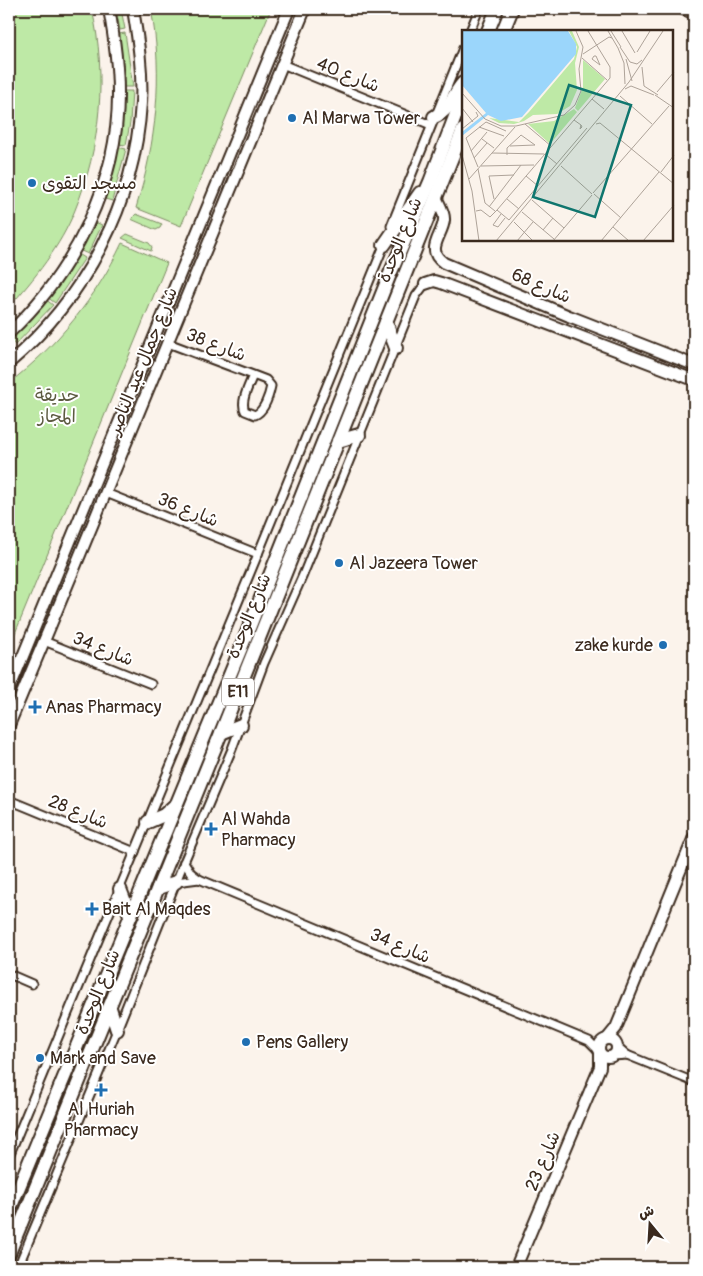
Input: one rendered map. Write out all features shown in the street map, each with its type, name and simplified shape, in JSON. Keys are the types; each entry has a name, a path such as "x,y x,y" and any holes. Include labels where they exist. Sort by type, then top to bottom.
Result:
{"highway":[{"path":"488,30 497,9"},
{"path":"502,30 512,9"},
{"path":"433,121 449,107 462,85"},
{"name":"شارع الوحدة","path":"9,1211 244,639 390,274 430,182 462,99"},
{"name":"شارع الوحدة","path":"9,1253 110,1008 462,132"},
{"path":"384,245 414,201 430,182"},
{"path":"386,322 396,348"},
{"path":"338,442 359,435"},
{"path":"221,733 241,725"},
{"path":"148,822 164,815 176,804"},
{"path":"158,888 176,882"},
{"path":"120,889 130,915"},
{"path":"110,1008 117,1030"}],"street":[{"path":"9,333 40,299 69,259 82,236 106,176 115,134 118,92 116,58 109,9"},
{"path":"9,363 46,328 79,285 103,244 121,199 136,144 141,102 140,57 132,9"},
{"name":"شارع جمال عبد الناصر","path":"9,688 289,9"},
{"name":"شارع جمال عبد الناصر","path":"9,725 305,9"},
{"path":"470,30 479,9"},
{"path":"679,9 694,15"},
{"path":"10,1152 136,852 462,50"},
{"name":"شارع 40","path":"282,64 433,121"},
{"name":"شارع 68","path":"436,197 444,216 444,223 435,243 435,252 437,257 444,263 578,320 694,365"},
{"name":"شارع 68","path":"425,284 434,281 441,283 694,380"},
{"path":"18,1267 117,1030 241,725 264,663 416,296 425,284"},
{"path":"495,304 486,296 484,290 488,287 505,288"},
{"path":"587,338 596,336 606,338 694,374"},
{"name":"شارع 38","path":"168,343 254,375 266,380 271,386 263,409 255,414 245,411 243,407 243,402 254,375"},
{"name":"شارع 36","path":"106,493 258,554"},
{"path":"78,561 72,555 81,529 79,521"},
{"path":"44,604 49,606 50,609 41,635 44,641"},
{"name":"شارع 34","path":"44,641 151,684"},
{"name":"شارع 28","path":"9,800 136,852"},
{"path":"694,837 608,1048 694,1082"},
{"name":"شارع 34","path":"184,862 188,870 199,879 608,1048"},
{"name":"شارع 34","path":"176,882 199,879"},
{"path":"9,974 32,984"},
{"name":"شارع 23","path":"516,1267 608,1048"}],"green space":[{"path":"9,9 92,9 97,34 100,85 99,111 91,161 75,210 55,249 9,307"},
{"path":"116,9 121,9 125,29 120,30"},
{"path":"151,9 271,9 181,226 136,208 149,159 156,109 157,59"},
{"path":"125,33 133,87 123,87 119,34"},
{"path":"123,91 132,91 130,123 126,145 118,144"},
{"path":"117,147 126,149 112,201 102,198"},
{"path":"136,214 162,224 156,230 131,219"},
{"path":"93,221 102,225 88,254 79,250"},
{"path":"127,234 149,243 152,247 151,251 122,238"},
{"name":"حديقة المجاز","path":"122,243 167,263 9,648 9,383 27,369 74,320 100,283"},
{"path":"77,253 85,258 55,303 47,297"},
{"path":"45,299 53,305 15,345 11,340"}],"place":[{"name":"Al Marwa Tower","path":"292,118"},
{"name":"مسجد التقوى","path":"32,183"},
{"name":"Al Jazeera Tower","path":"339,563"},
{"name":"zake kurde","path":"663,645"},
{"name":"Anas Pharmacy","path":"35,707"},
{"name":"Al Wahda Pharmacy","path":"211,829"},
{"name":"Bait Al Maqdes","path":"92,909"},
{"name":"Pens Gallery","path":"246,1042"},
{"name":"Mark and Save","path":"40,1058"},
{"name":"Al Huriah Pharmacy","path":"101,1090"}]}
